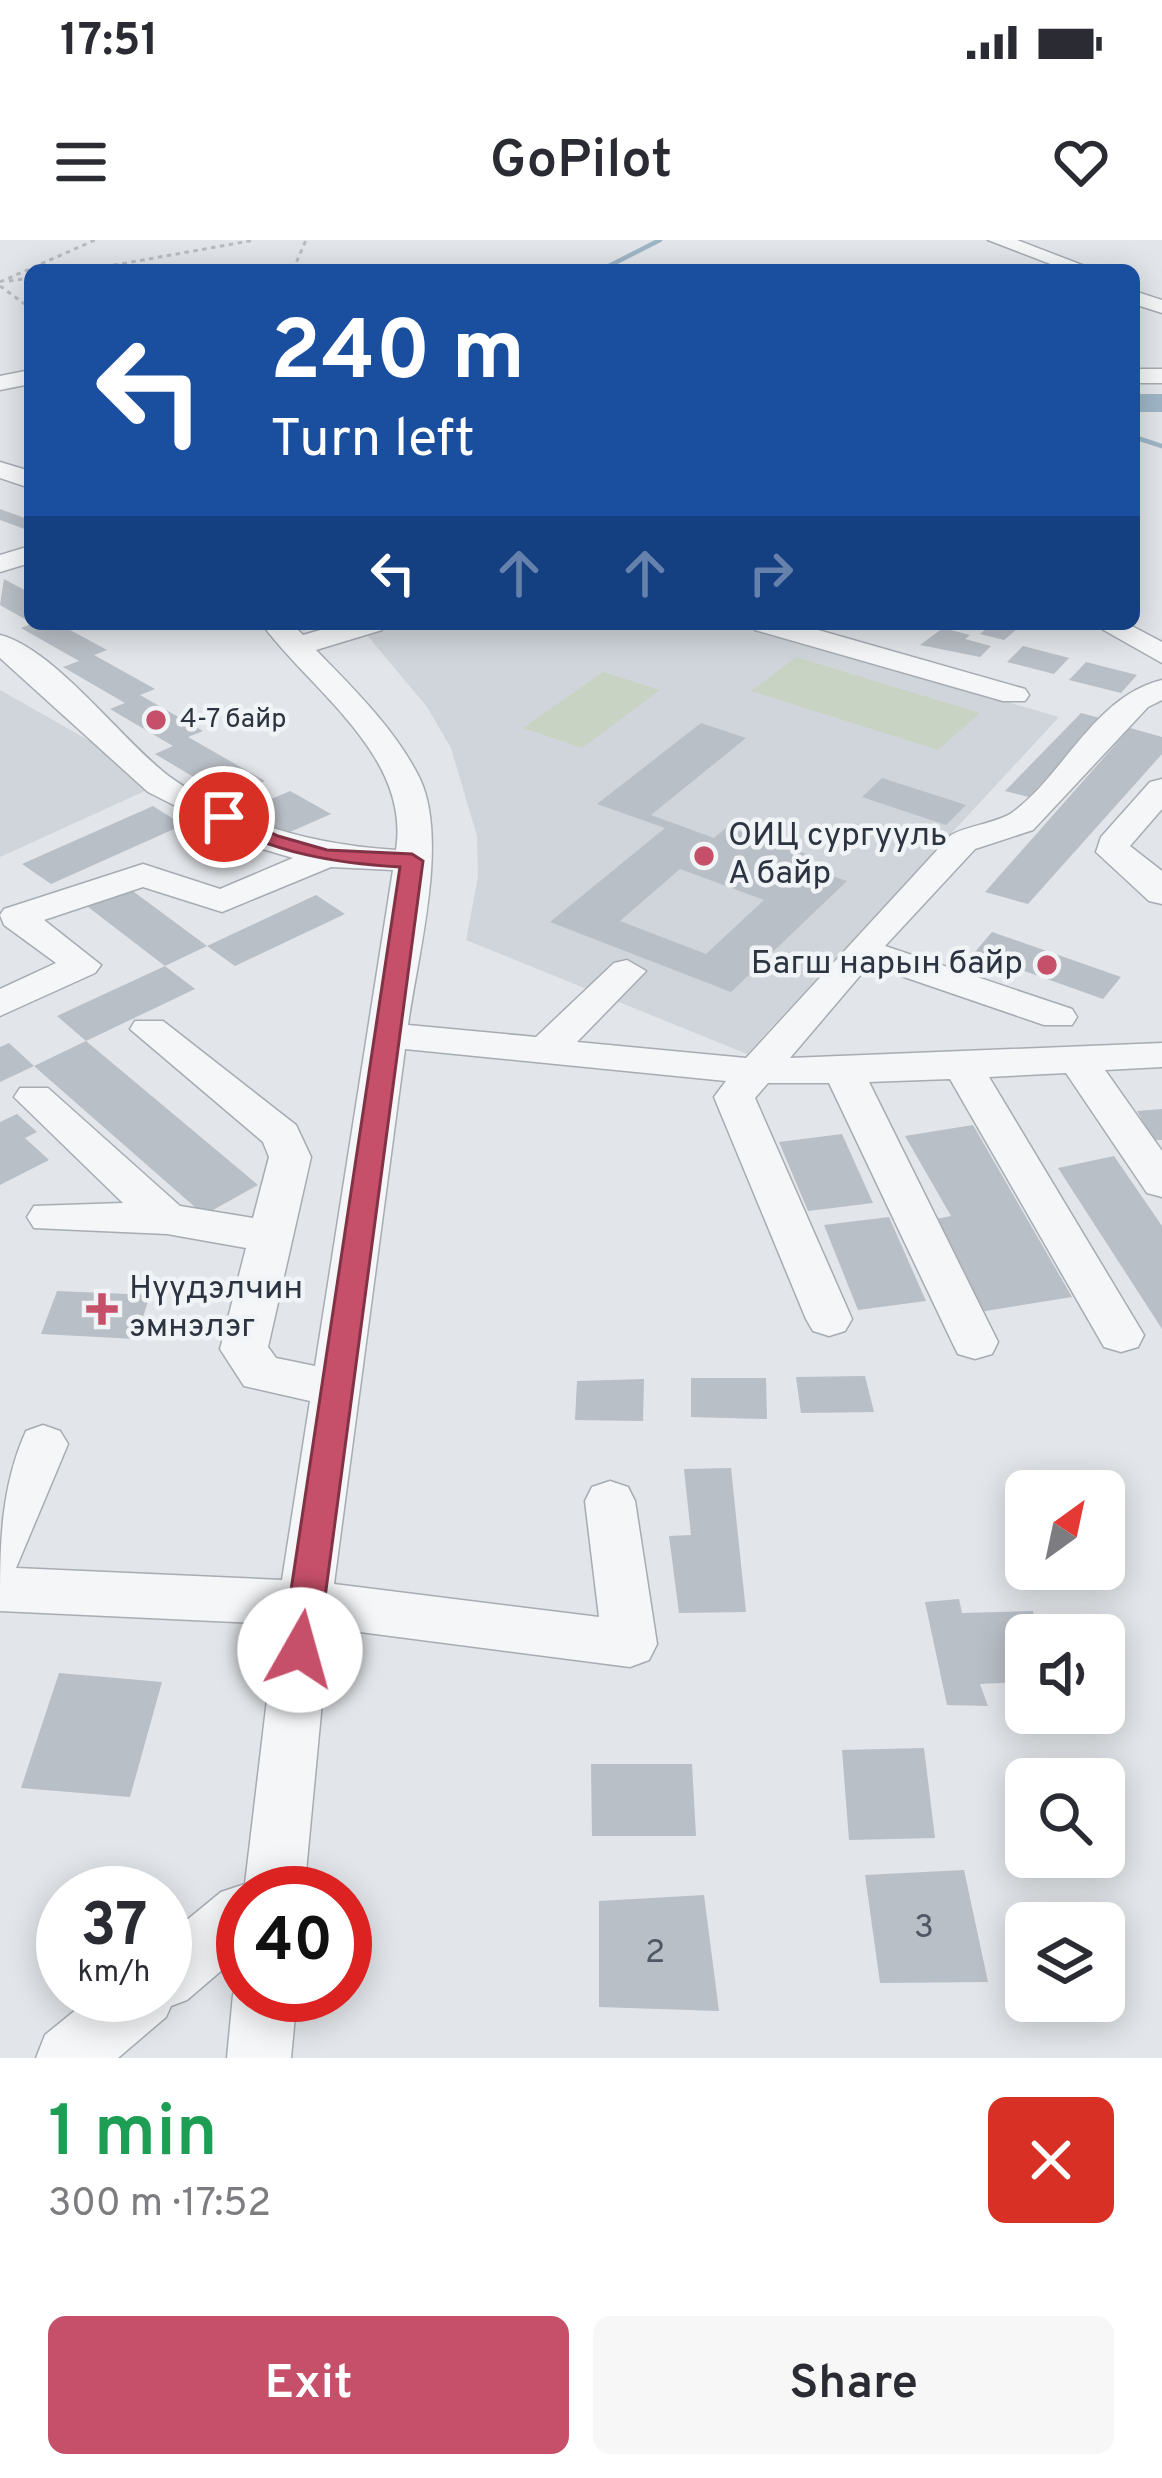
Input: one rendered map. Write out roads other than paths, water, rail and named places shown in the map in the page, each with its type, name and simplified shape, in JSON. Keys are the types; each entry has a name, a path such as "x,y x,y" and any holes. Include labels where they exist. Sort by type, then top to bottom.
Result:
{"street":[{"path":"972,240 1041,264"},
{"path":"998,240 1068,264"},
{"path":"287,635 326,630"},
{"path":"786,630 1014,694"},
{"path":"1119,630 1162,654"},
{"path":"269,1866 416,834 404,780 355,707 287,635"},
{"path":"0,644 47,679 160,785 271,841 310,851 412,861"},
{"path":"829,1319 734,1096 860,950 963,842 1021,823 1137,700 1162,689"},
{"path":"1157,881 1113,852 1113,844 1162,789"},
{"path":"12,923 142,875 222,901 310,851"},
{"path":"0,1004 82,965 12,923"},
{"path":"860,950 1058,1017"},
{"path":"544,1052 627,971"},
{"path":"149,1029 281,1136 290,1157 267,1236 244,1348 262,1373 336,1388"},
{"path":"388,1035 751,1071 963,1067 1162,1055"},
{"path":"1076,1060 1162,1183"},
{"path":"963,1067 1121,1335"},
{"path":"843,1070 975,1342"},
{"path":"34,1097 167,1219"},
{"path":"49,1217 167,1219 267,1236"},
{"path":"0,1552 43,1444"},
{"path":"0,1589 305,1603 629,1644 610,1501"},
{"path":"192,1956 216,1937"},
{"path":"68,2058 111,2022"},
{"path":"260,2058 263,2022"}],"waterway":[{"path":"613,264 660,240"},
{"path":"1140,403 1162,403"},
{"path":"1140,439 1162,446"}],"place":[{"name":"4-7 байр","path":"156,720"},
{"name":"ОИЦ сургууль А байр","path":"704,856"},
{"name":"Багш нарын байр","path":"1047,965"},
{"name":"Нүүдэлчин эмнэлэг","path":"102,1309"}]}
